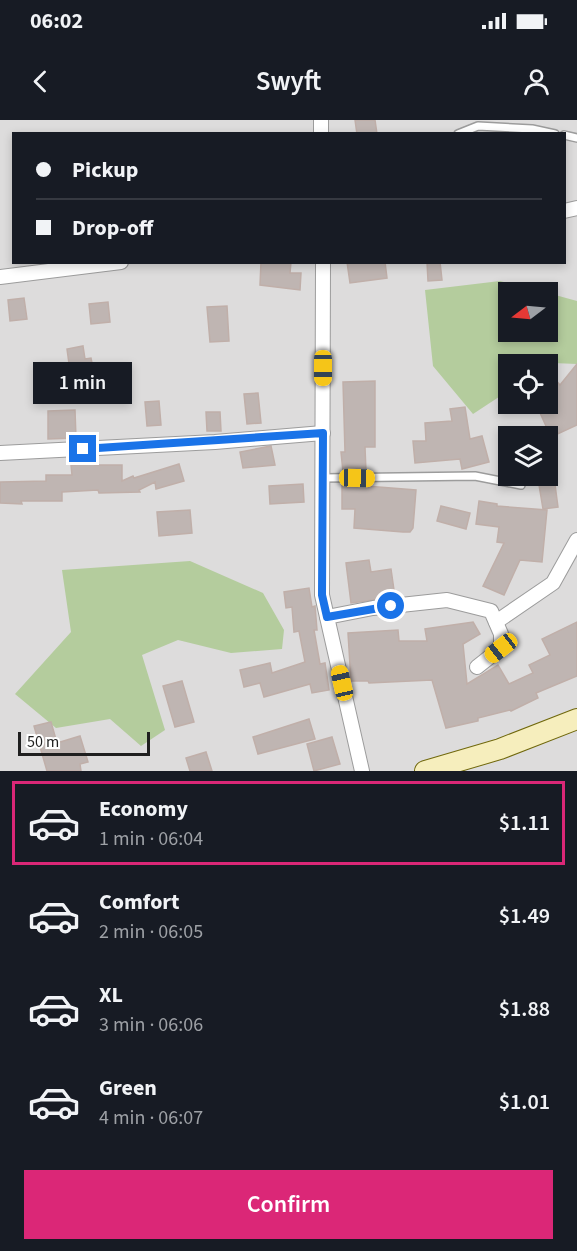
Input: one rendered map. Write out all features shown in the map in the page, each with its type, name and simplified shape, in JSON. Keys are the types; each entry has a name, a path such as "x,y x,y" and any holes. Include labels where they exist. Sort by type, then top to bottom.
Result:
{"main road":[{"path":"425,771 500,749 577,718"}],"street":[{"path":"0,277 105,264"},
{"path":"322,264 322,595 362,771"},
{"path":"0,453 215,442 323,433"},
{"path":"496,622 553,583 577,540"},
{"path":"327,617 373,608 447,600 491,611 501,634 501,648 477,667"}],"lane":[{"path":"463,132 478,126 546,132"},
{"path":"323,478 475,477 498,481"}],"shaded area":[{"path":"0,120 577,120 577,771 0,771"}],"green space":[{"path":"500,281 504,282 498,282 498,342 558,342 558,296 577,301 577,364 558,363 558,354 498,354 498,398 473,414 433,366 425,290"},
{"path":"190,561 263,593 284,630 282,649 231,653 178,640 142,655 165,730 141,746 110,719 56,728 15,694 71,632 62,570"}],"building":[{"path":"355,120 375,120 377,132 357,132"},
{"path":"261,264 291,264 290,273 301,273 300,290 260,285"},
{"path":"347,264 385,264 387,278 350,283"},
{"path":"427,264 440,264 442,280 428,281"},
{"path":"24,298 27,319 10,321 8,300"},
{"path":"108,302 110,322 91,324 89,304"},
{"path":"227,306 229,341 210,342 207,307"},
{"path":"83,346 85,359 91,358 93,368 125,363 128,385 102,389 101,381 72,385 67,349"},
{"path":"577,364 577,425 558,434 558,426 546,426 541,414 558,414 558,383 560,385"},
{"path":"375,381 375,447 365,447 366,472 343,472 341,452 345,452 343,382"},
{"path":"258,393 261,423 247,424 244,394"},
{"path":"159,401 161,425 147,426 145,402"},
{"path":"465,407 470,439 482,436 489,462 462,469 460,459 415,463 413,441 426,441 425,423 452,421 450,409"},
{"path":"75,410 76,438 48,439 48,411"},
{"path":"206,412 220,412 221,431 207,431"},
{"path":"271,446 275,465 243,468 240,452"},
{"path":"179,464 184,481 156,489 155,482 139,490 140,492 99,493 98,490 62,492 62,501 0,503 0,482 46,481 46,475 72,475 71,465 122,465 122,481"},
{"path":"342,483 366,483 366,486 416,490 413,528 410,532 403,532 354,528 355,509 342,509"},
{"path":"303,484 304,502 270,504 269,486"},
{"path":"539,486 555,486 558,507 543,509"},
{"path":"479,501 497,504 497,506 547,510 542,562 520,560 504,595 483,586 504,543 497,542 499,527 476,524"},
{"path":"441,506 470,513 466,529 437,521"},
{"path":"190,510 192,533 159,536 157,512"},
{"path":"369,560 371,572 391,569 395,597 351,603 346,563"},
{"path":"309,588 312,607 315,606 317,630 314,630 320,664 325,663 329,690 312,693 310,684 264,697 260,683 244,687 240,670 270,663 272,673 305,662 299,631 294,632 292,607 286,608 284,592"},
{"path":"473,622 480,634 463,644 467,684 498,665 509,684 533,673 529,665 550,655 542,639 577,622 577,676 536,693 538,698 511,711 446,728 432,680 369,683 368,681 351,681 348,633 398,630 399,641 427,641 425,629"},
{"path":"182,681 194,722 175,727 163,686"},
{"path":"309,719 315,739 258,754 253,737"},
{"path":"51,722 57,743 80,736 88,762 80,764 81,771 47,771 34,726"},
{"path":"332,737 340,764 314,771 307,744"},
{"path":"206,752 212,771 190,771 186,758"}],"route":[{"path":"83,449 323,433 322,595 327,617 391,606"}]}
